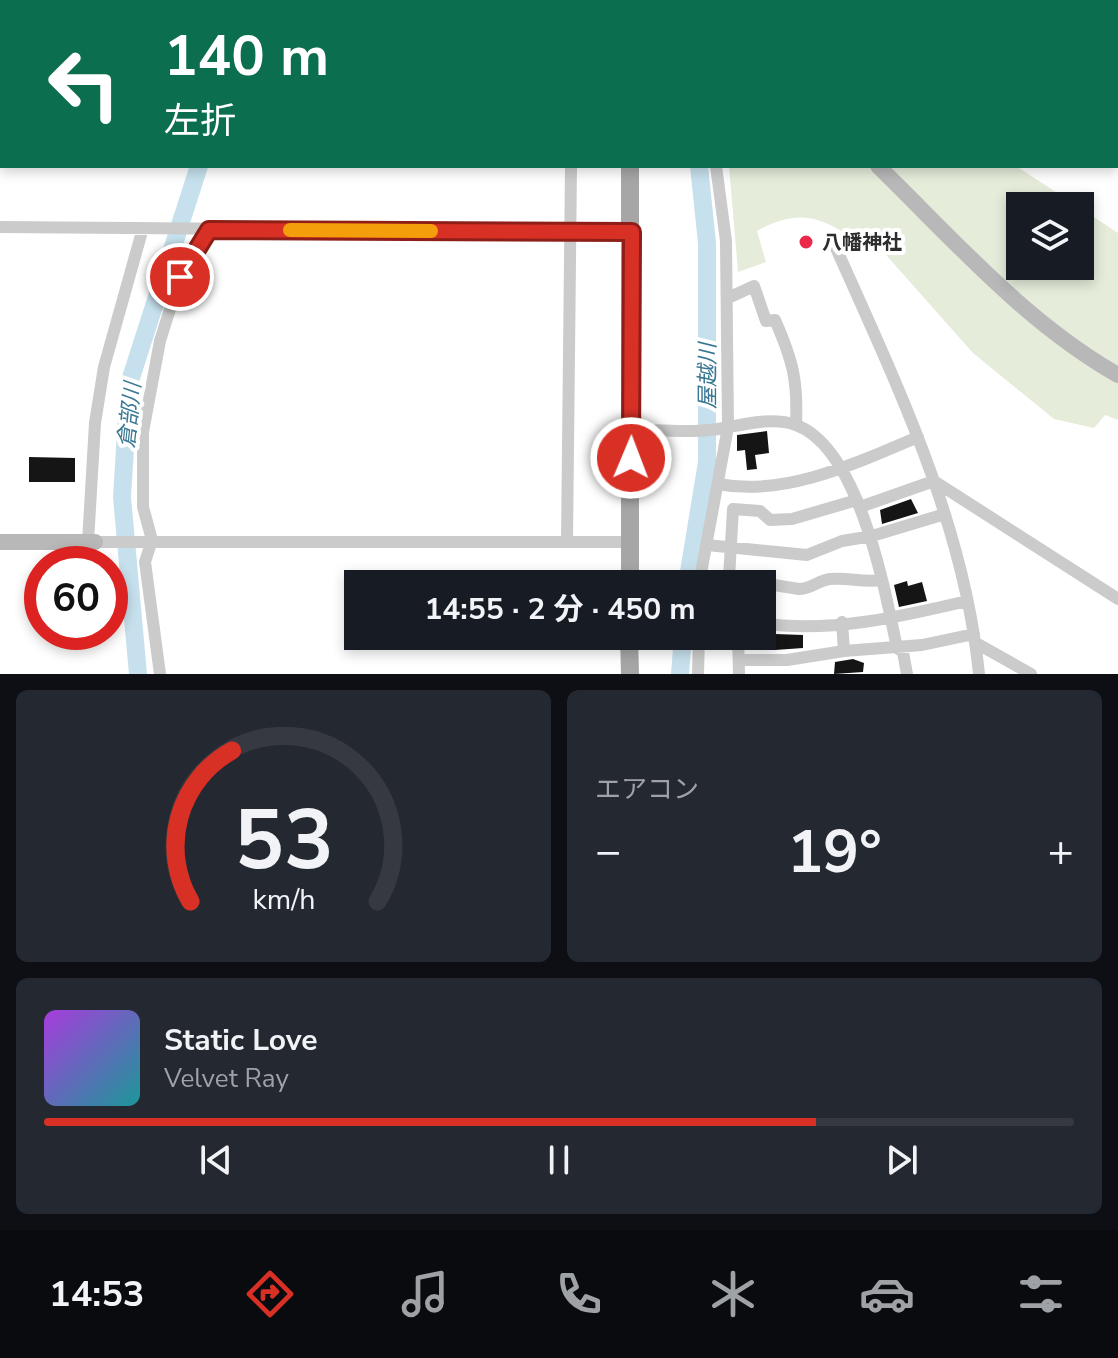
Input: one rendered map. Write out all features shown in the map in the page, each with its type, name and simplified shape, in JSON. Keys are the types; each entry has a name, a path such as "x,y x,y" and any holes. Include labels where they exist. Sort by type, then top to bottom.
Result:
{"main road":[{"path":"630,168 630,570"},
{"path":"629,650 630,674"}],"street":[{"path":"567,541 571,168"},
{"path":"702,570 726,428 726,241 716,168"},
{"path":"880,168 1029,312 1071,347 1118,375"},
{"path":"0,227 632,232"},
{"path":"91,542 95,423 104,367 149,229"},
{"path":"160,674 145,562 147,540 141,474 152,377 180,277 207,230"},
{"path":"836,248 934,481 967,601 979,674"},
{"path":"728,298 754,286 766,321 775,320 794,363 798,384 796,425"},
{"path":"632,430 726,428 739,422 796,425 821,443 858,504 872,536 897,648 903,652 907,674"},
{"path":"718,484 757,488 838,469 918,437"},
{"path":"730,570 733,509 760,511 770,520 792,519 858,504 934,481 1118,599"},
{"path":"707,545 807,555 842,541 872,536 945,514"},
{"path":"0,542 630,542"},
{"path":"776,586 809,589 826,579 859,584 882,580"},
{"path":"776,623 842,622 967,601"},
{"path":"842,622 844,651"},
{"path":"739,660 787,660 975,638 1031,674"},
{"path":"698,674 699,650"},
{"path":"739,650 739,674"},
{"path":"787,660 788,674"}],"green space":[{"path":"729,168 1019,168 1056,192 1006,192 1006,280 1094,280 1094,217 1118,233 1118,420 1105,415 1094,428 1054,419 973,353 871,238 849,251 846,234 834,227 813,219 781,220 757,231 766,262 738,272"}],"building":[{"path":"767,431 769,453 755,455 757,469 747,470 745,450 737,451 737,435"},
{"path":"29,457 75,458 75,482 29,482"},
{"path":"911,499 918,513 882,524 880,510"},
{"path":"907,581 908,586 922,582 927,601 899,607 894,585"},
{"path":"776,634 803,635 803,648 776,650"},
{"path":"853,659 864,663 863,672 834,674 835,662"}],"waterway":[{"name":"倉部川","path":"138,674 122,497 129,384 198,168"},
{"name":"屋越川","path":"689,570 707,462 707,243 699,168"},
{"name":"屋越川","path":"680,674 682,650"}],"slow traffic":[{"path":"290,230 431,231"}],"place":[{"name":"八幡神社","path":"806,242"}],"route":[{"path":"180,277 209,230 632,232 631,458"}]}
